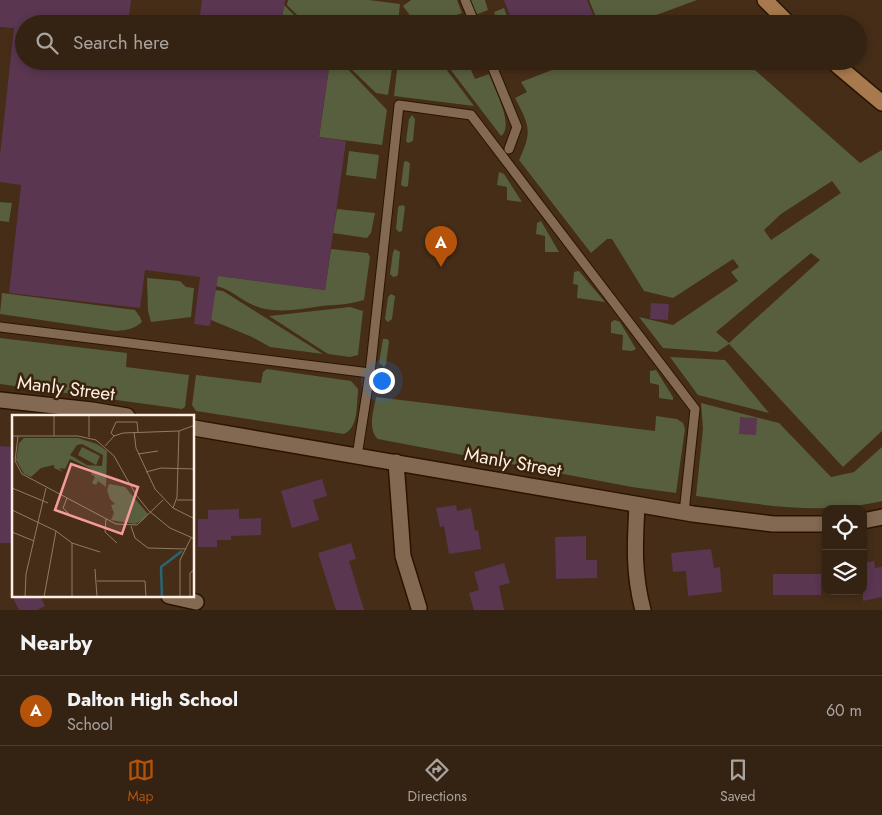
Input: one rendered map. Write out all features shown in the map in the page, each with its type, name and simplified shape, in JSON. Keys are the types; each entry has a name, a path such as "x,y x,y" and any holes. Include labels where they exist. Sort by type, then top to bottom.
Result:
{"street":[{"path":"765,0 780,15"},
{"path":"843,70 882,103"},
{"name":"Manly Street","path":"0,400 115,415"},
{"name":"Manly Street","path":"195,428 684,513 773,524 822,524"},
{"path":"396,462 403,556 419,608"},
{"path":"637,505 635,553 637,587 642,610"},
{"path":"867,520 882,517"},
{"path":"179,598 196,602"}],"lane":[{"path":"465,0 471,15"},
{"path":"494,70 517,126 509,149"},
{"path":"357,456 370,373 399,105 471,114 695,409 684,513"},
{"path":"0,327 370,373"}],"green space":[{"path":"288,0 369,0 400,4 399,15 297,15 287,5"},
{"path":"411,0 457,0 462,13 456,15 410,15 403,6"},
{"path":"469,0 485,0 488,10 478,14 475,13"},
{"path":"589,0 697,0 656,15 595,15"},
{"path":"284,5 294,15 282,15"},
{"path":"504,8 507,15 495,15 494,12"},
{"path":"329,70 349,70 387,110 382,145 319,137"},
{"path":"352,70 392,70 388,95 376,93"},
{"path":"397,70 447,70 474,106 394,96"},
{"path":"451,70 471,70 475,79 489,74 505,116 505,131 501,136"},
{"path":"552,70 754,70 860,163 882,150 882,431 843,467 729,344 717,352 663,348 639,317 673,325 738,281 731,272 739,267 733,259 673,298 644,291 612,239 607,239 591,253 519,160 528,135 528,128 515,98 527,92 521,82","holes":["832,181 841,193 771,240 764,230 781,214","811,253 820,260 729,343 716,332"]},
{"path":"412,115 415,119 413,141 408,143 406,141 409,119"},
{"path":"349,151 379,155 376,179 346,175"},
{"path":"404,162 410,163 408,186 405,187 401,185"},
{"path":"499,172 504,174 522,202 507,200 507,187 497,185"},
{"path":"0,202 12,203 9,222 0,221"},
{"path":"403,205 405,207 402,231 399,232 396,229 398,208"},
{"path":"337,209 375,213 371,233 367,238 333,233"},
{"path":"541,221 559,252 545,252 545,236 536,234 537,223"},
{"path":"331,249 368,253 370,257 364,300 279,311 253,305 216,286 219,260 227,277 325,290"},
{"path":"395,249 400,252 398,274 393,277 390,274"},
{"path":"579,271 605,302 577,298 578,285 573,284 574,272"},
{"path":"147,278 180,281 186,287 194,288 191,317 151,322 148,311"},
{"path":"215,290 223,291 323,354 270,347 252,337 211,320"},
{"path":"2,293 135,310 142,322 130,329 116,331 0,314"},
{"path":"391,294 395,296 392,319 388,322 385,319 388,297"},
{"path":"350,307 363,311 358,355 350,357 328,354 269,316"},
{"path":"615,320 620,322 636,349 632,351 622,350 623,335 611,333 611,322"},
{"path":"0,338 127,353 126,367 189,375 185,407 182,409 0,384"},
{"path":"383,339 389,341 384,367 379,363"},
{"path":"670,357 725,360 769,413 698,395"},
{"path":"267,369 351,381 358,389 356,416 349,431 344,434 196,411 192,405 196,375 261,383 263,372"},
{"path":"656,370 673,400 659,398 659,385 650,383 650,371"},
{"path":"376,397 655,431 656,416 677,419 683,423 685,429 676,493 632,487 378,439 372,425"},
{"path":"701,403 779,423 831,477 854,472 882,447 882,501 859,505 822,505 822,508 812,508 766,505 696,496 703,429"}],"building":[{"path":"0,0 131,0 129,15 15,15 15,70 329,70 319,137 346,141 325,290 218,276 210,326 194,324 200,277 145,270 140,308 9,293 21,185 0,182 0,155 14,28 0,27"},
{"path":"202,0 285,0 282,15 200,15"},
{"path":"504,0 587,0 593,15 510,15"},
{"path":"651,303 669,304 668,320 650,319"},
{"path":"740,417 757,418 756,435 739,434"},
{"path":"0,446 12,447 12,543 0,543"},
{"path":"322,479 327,496 313,500 319,520 292,528 281,491"},
{"path":"456,505 457,511 471,508 475,531 478,530 481,549 449,554 444,526 440,527 436,508"},
{"path":"239,509 239,519 261,518 261,535 231,536 231,540 217,540 217,547 198,547 198,519 208,519 208,510"},
{"path":"586,536 586,560 597,560 597,578 556,579 555,537"},
{"path":"351,543 356,559 349,561 364,610 336,610 318,553"},
{"path":"711,549 714,568 720,567 722,592 688,596 686,571 673,572 671,553"},
{"path":"874,561 875,568 882,567 882,597 863,601 863,595 867,595 867,562"},
{"path":"504,563 510,583 499,586 504,610 474,610 469,593 479,590 474,572"},
{"path":"773,574 821,574 821,595 773,595"},
{"path":"13,598 41,598 45,606 37,610 19,610"}],"place":[{"name":"Dalton High School","path":"441,267"}]}
